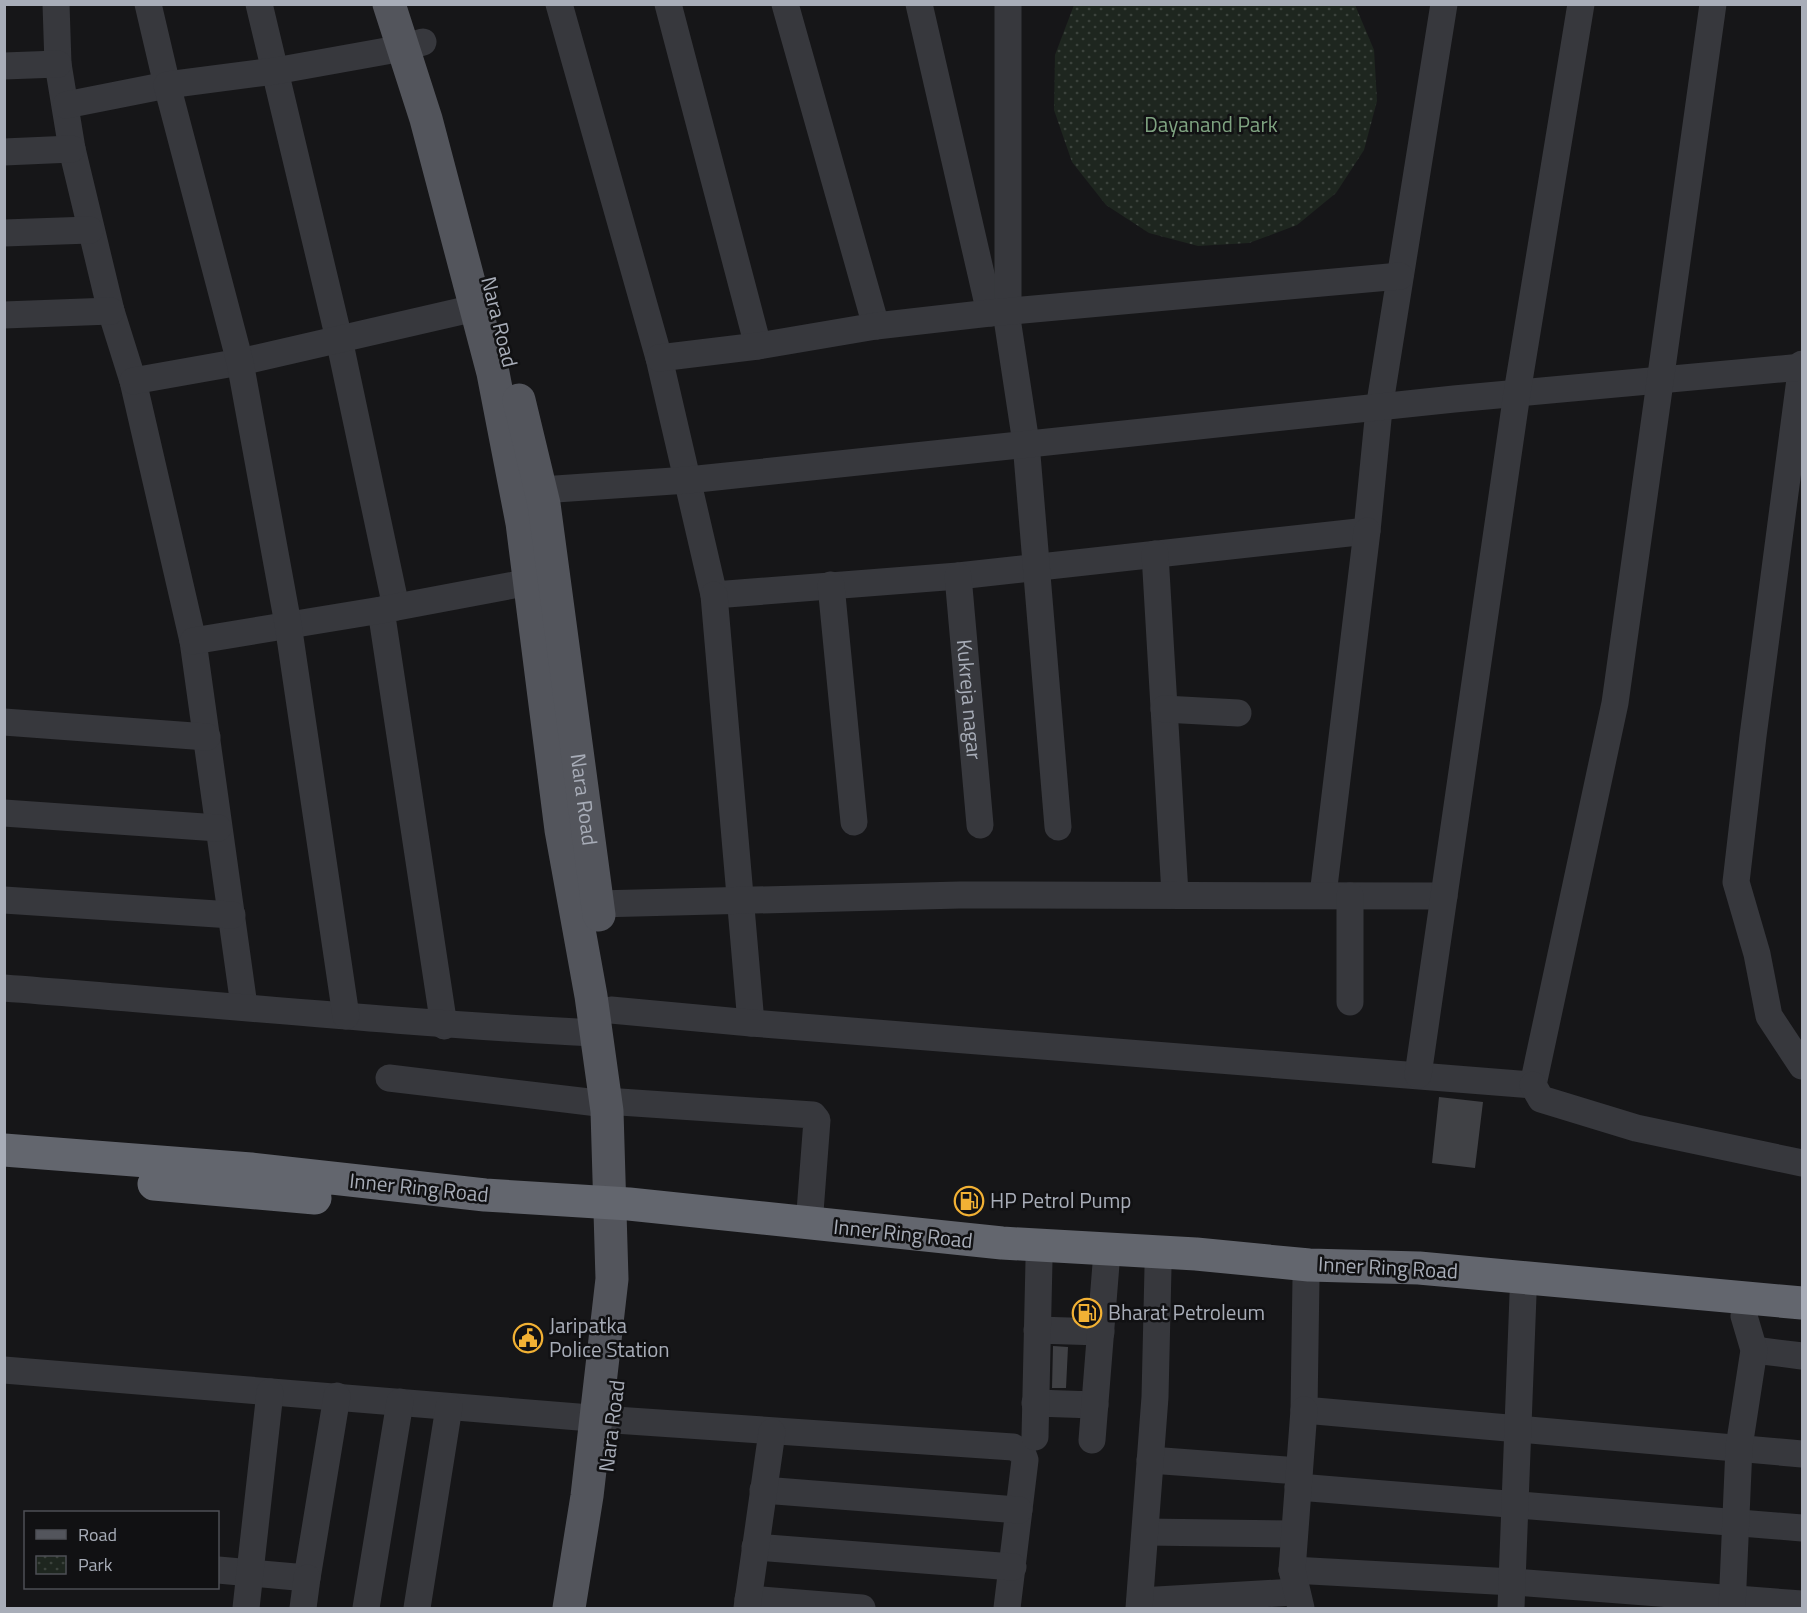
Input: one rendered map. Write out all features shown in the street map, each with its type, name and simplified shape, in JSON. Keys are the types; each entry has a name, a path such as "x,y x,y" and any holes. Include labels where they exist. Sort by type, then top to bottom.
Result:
{"highway":[{"name":"Inner Ring Road","path":"4,1150 251,1169 485,1195 619,1214 1039,1261 1523,1295 1803,1322"},
{"name":"Inner Ring Road","path":"4,1171 619,1214 809,1224 1002,1243 1196,1254 1309,1265 1419,1268 1803,1303"}],"main road":[{"path":"389,4 413,45"},
{"name":"Nara Road","path":"413,4 413,45 426,119 493,373 522,523 561,831 603,1021"},
{"name":"Nara Road","path":"413,45 495,303 541,490 597,904 603,1021 613,1103 610,1152 628,1261 606,1419 587,1608"},
{"name":"Nara Road","path":"569,1608 606,1419"}],"street":[{"path":"56,4 58,64 72,149 111,311 133,381 193,641 244,1006"},
{"path":"148,4 240,362 288,624 346,1016"},
{"path":"259,4 339,339 388,609 444,1026"},
{"path":"559,4 659,357 714,595 752,1023"},
{"path":"668,4 758,346"},
{"path":"785,4 876,326"},
{"path":"919,4 999,312 1026,443 1058,827"},
{"path":"999,312 1008,4"},
{"path":"1323,895 1367,531 1378,409 1444,4"},
{"path":"1418,1075 1517,393 1581,4"},
{"path":"1713,4 1615,703 1533,1084 1540,1099 1583,1113 1803,1163"},
{"path":"66,105 167,85 275,71 413,45"},
{"path":"4,66 58,64"},
{"path":"4,152 72,149"},
{"path":"4,233 90,230"},
{"path":"659,357 758,346 876,326 999,312 1400,276"},
{"path":"133,381 240,362 475,308"},
{"path":"4,315 111,311"},
{"path":"541,490 688,480 1026,443 1802,366 1736,882 1757,954 1769,1016 1803,1066"},
{"path":"714,595 958,576 1367,531"},
{"path":"1155,554 1175,894"},
{"name":"Kukreja nagar","path":"958,576 981,825"},
{"path":"193,641 388,609 530,582"},
{"path":"831,585 854,822"},
{"path":"1164,709 1239,713"},
{"path":"4,722 207,737"},
{"path":"4,813 218,828"},
{"path":"597,904 1175,894 1444,896"},
{"path":"1350,896 1350,1002"},
{"path":"4,900 232,915"},
{"path":"4,988 244,1006 444,1026 603,1021 752,1023 1533,1084"},
{"path":"389,1078 613,1103 813,1115 817,1120 809,1224"},
{"path":"1035,1437 1039,1261"},
{"path":"1092,1440 1106,1264"},
{"path":"1158,1268 1155,1397 1140,1605 1296,1590 1512,1595 1732,1604 1803,1604"},
{"path":"1296,1590 1294,1534 1304,1410 1306,1278"},
{"path":"1512,1595 1520,1428 1523,1295"},
{"path":"1732,1604 1739,1447 1754,1350 1744,1316"},
{"path":"1037,1330 1101,1332"},
{"path":"1754,1350 1803,1356"},
{"path":"4,1370 772,1432 1012,1447 1022,1452 1025,1460 1007,1608"},
{"path":"246,1608 270,1392"},
{"path":"303,1608 337,1396"},
{"path":"366,1608 400,1402"},
{"path":"1035,1403 1095,1405"},
{"path":"417,1608 449,1407"},
{"path":"1304,1410 1803,1454"},
{"path":"772,1432 748,1604 862,1608"},
{"path":"1150,1460 1515,1506 1803,1528"},
{"path":"763,1490 1019,1510"},
{"path":"1146,1532 1294,1534"},
{"path":"755,1547 1013,1567"},
{"path":"219,1570 307,1578"}],"green space":[{"name":"Dayanand Park","path":"1074,5 1355,5 1374,50 1377,101 1364,150 1336,193 1297,225 1249,243 1198,246 1149,233 1106,205 1072,162 1054,110 1055,55"}],"building":[{"path":"1439,1097 1483,1102 1475,1168 1432,1163"},
{"path":"1053,1346 1068,1347 1066,1388 1052,1388"}],"place":[{"name":"HP Petrol Pump","path":"969,1201"},
{"name":"Bharat Petroleum","path":"1087,1313"},
{"name":"Jaripatka Police Station","path":"528,1338"}]}
